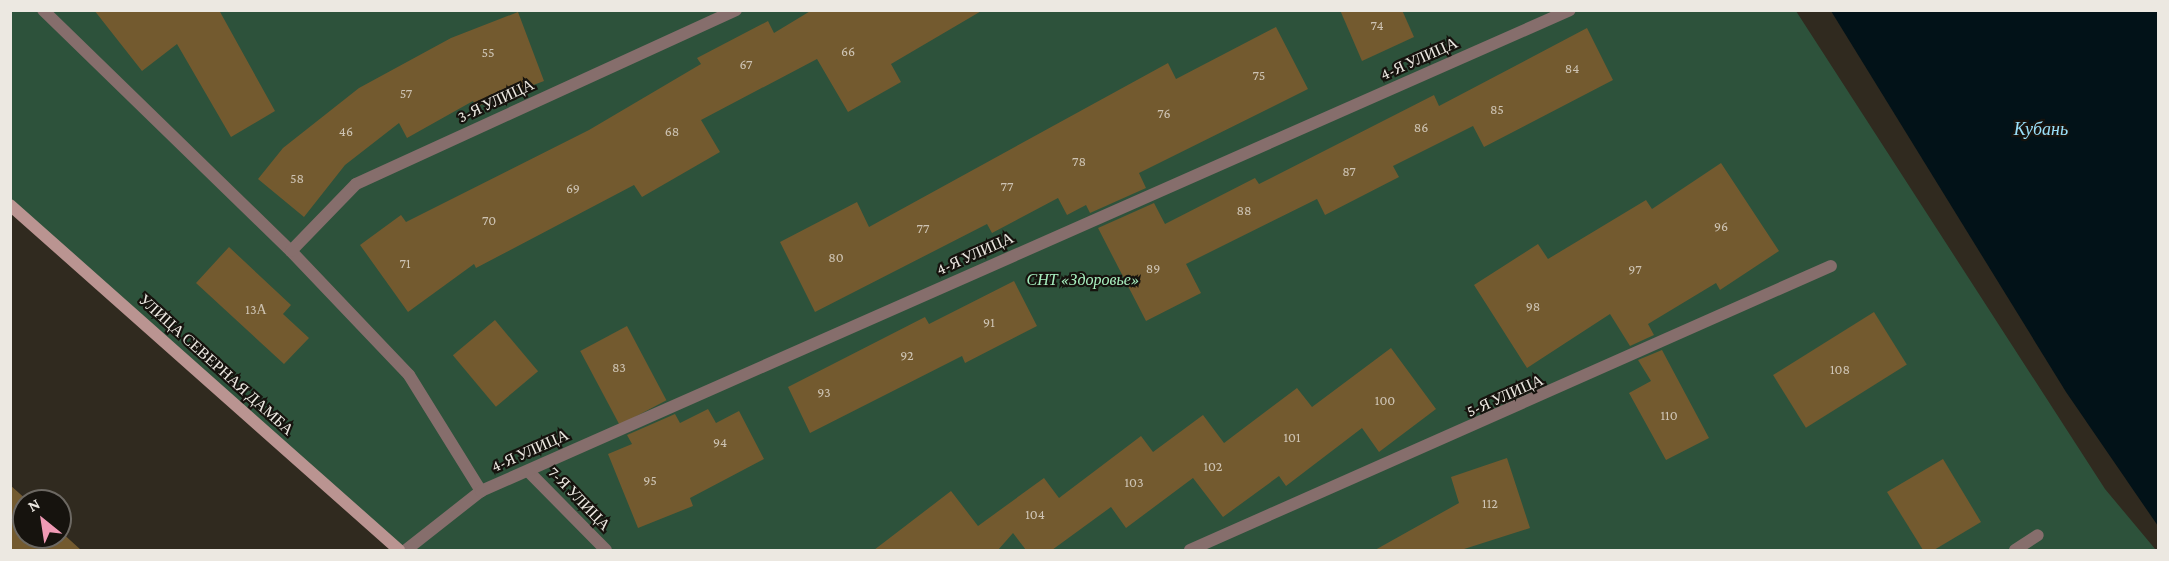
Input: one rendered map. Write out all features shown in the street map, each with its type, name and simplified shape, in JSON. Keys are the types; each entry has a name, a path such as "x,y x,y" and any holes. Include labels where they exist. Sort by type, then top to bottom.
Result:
{"street":[{"path":"43,10 291,251 409,375 481,491"},
{"name":"3-Я УЛИЦА","path":"291,251 356,184 736,10"},
{"name":"4-Я УЛИЦА","path":"406,550 481,491 1570,10"},
{"name":"УЛИЦА СЕВЕРНАЯ ДАМБА","path":"10,205 399,550"},
{"name":"5-Я УЛИЦА","path":"1190,550 1831,266"},
{"name":"7-Я УЛИЦА","path":"528,471 606,550"},
{"path":"2015,550 2038,535"}],"green space":[{"name":"СНТ «Здоровье»","path":"11,11 1796,11 2105,489 2156,550 399,550 11,205"}],"water":[{"name":"Кубань","path":"1831,11 2158,11 2158,526 2066,392"}],"building":[{"path":"94,10 219,10 275,111 231,137 177,44 142,71"},
{"path":"812,10 983,10 891,64 901,82 848,112 817,59 701,120 720,152 642,197 634,185 476,268 474,264 408,312 360,245 401,215 406,222 589,130 701,64 697,58 768,21 774,33"},
{"path":"1340,10 1402,10 1414,37 1362,61"},
{"path":"518,12 544,81 476,107 473,101 407,138 399,123 345,165 304,217 258,179 283,148 359,88 451,38"},
{"path":"1276,27 1308,89 1139,173 1146,188 1090,213 1086,205 1067,215 1058,198 992,233 987,224 815,312 780,242 857,202 869,227 1168,63 1176,79"},
{"path":"1587,28 1613,80 1484,147 1473,126 1393,166 1399,177 1325,215 1317,199 1186,264 1201,293 1146,321 1098,228 1154,203 1165,224 1255,178 1259,184 1434,95 1439,106"},
{"path":"1721,163 1779,251 1720,290 1716,283 1648,324 1654,335 1630,346 1610,314 1527,368 1474,285 1538,244 1548,259 1646,200 1652,209"},
{"path":"229,247 291,305 283,314 309,338 284,364 196,283"},
{"path":"1014,281 1037,326 965,363 962,356 810,433 788,387 925,317 929,324"},
{"path":"1874,312 1907,365 1806,428 1773,375"},
{"path":"495,320 538,371 496,407 453,355"},
{"path":"627,326 666,400 620,425 580,351"},
{"path":"1391,348 1436,409 1379,452 1362,428 1286,486 1279,476 1223,517 1193,478 1126,528 1111,507 1052,550 1026,550 1013,533 998,550 874,550 951,491 978,526 1044,478 1059,498 1141,436 1153,452 1203,415 1224,443 1297,388 1312,407"},
{"path":"1662,350 1709,438 1666,460 1629,393 1651,381 1638,360"},
{"path":"708,409 716,423 739,411 764,459 690,498 693,506 638,528 608,454 632,444 627,435 675,414 680,423"},
{"path":"1507,458 1530,528 1461,550 1375,550 1459,503 1451,477"},
{"path":"1943,459 1981,522 1934,550 1923,550 1887,492"},
{"path":"10,485 14,489 12,489 12,549 72,549 72,542 81,550 10,550"}]}
